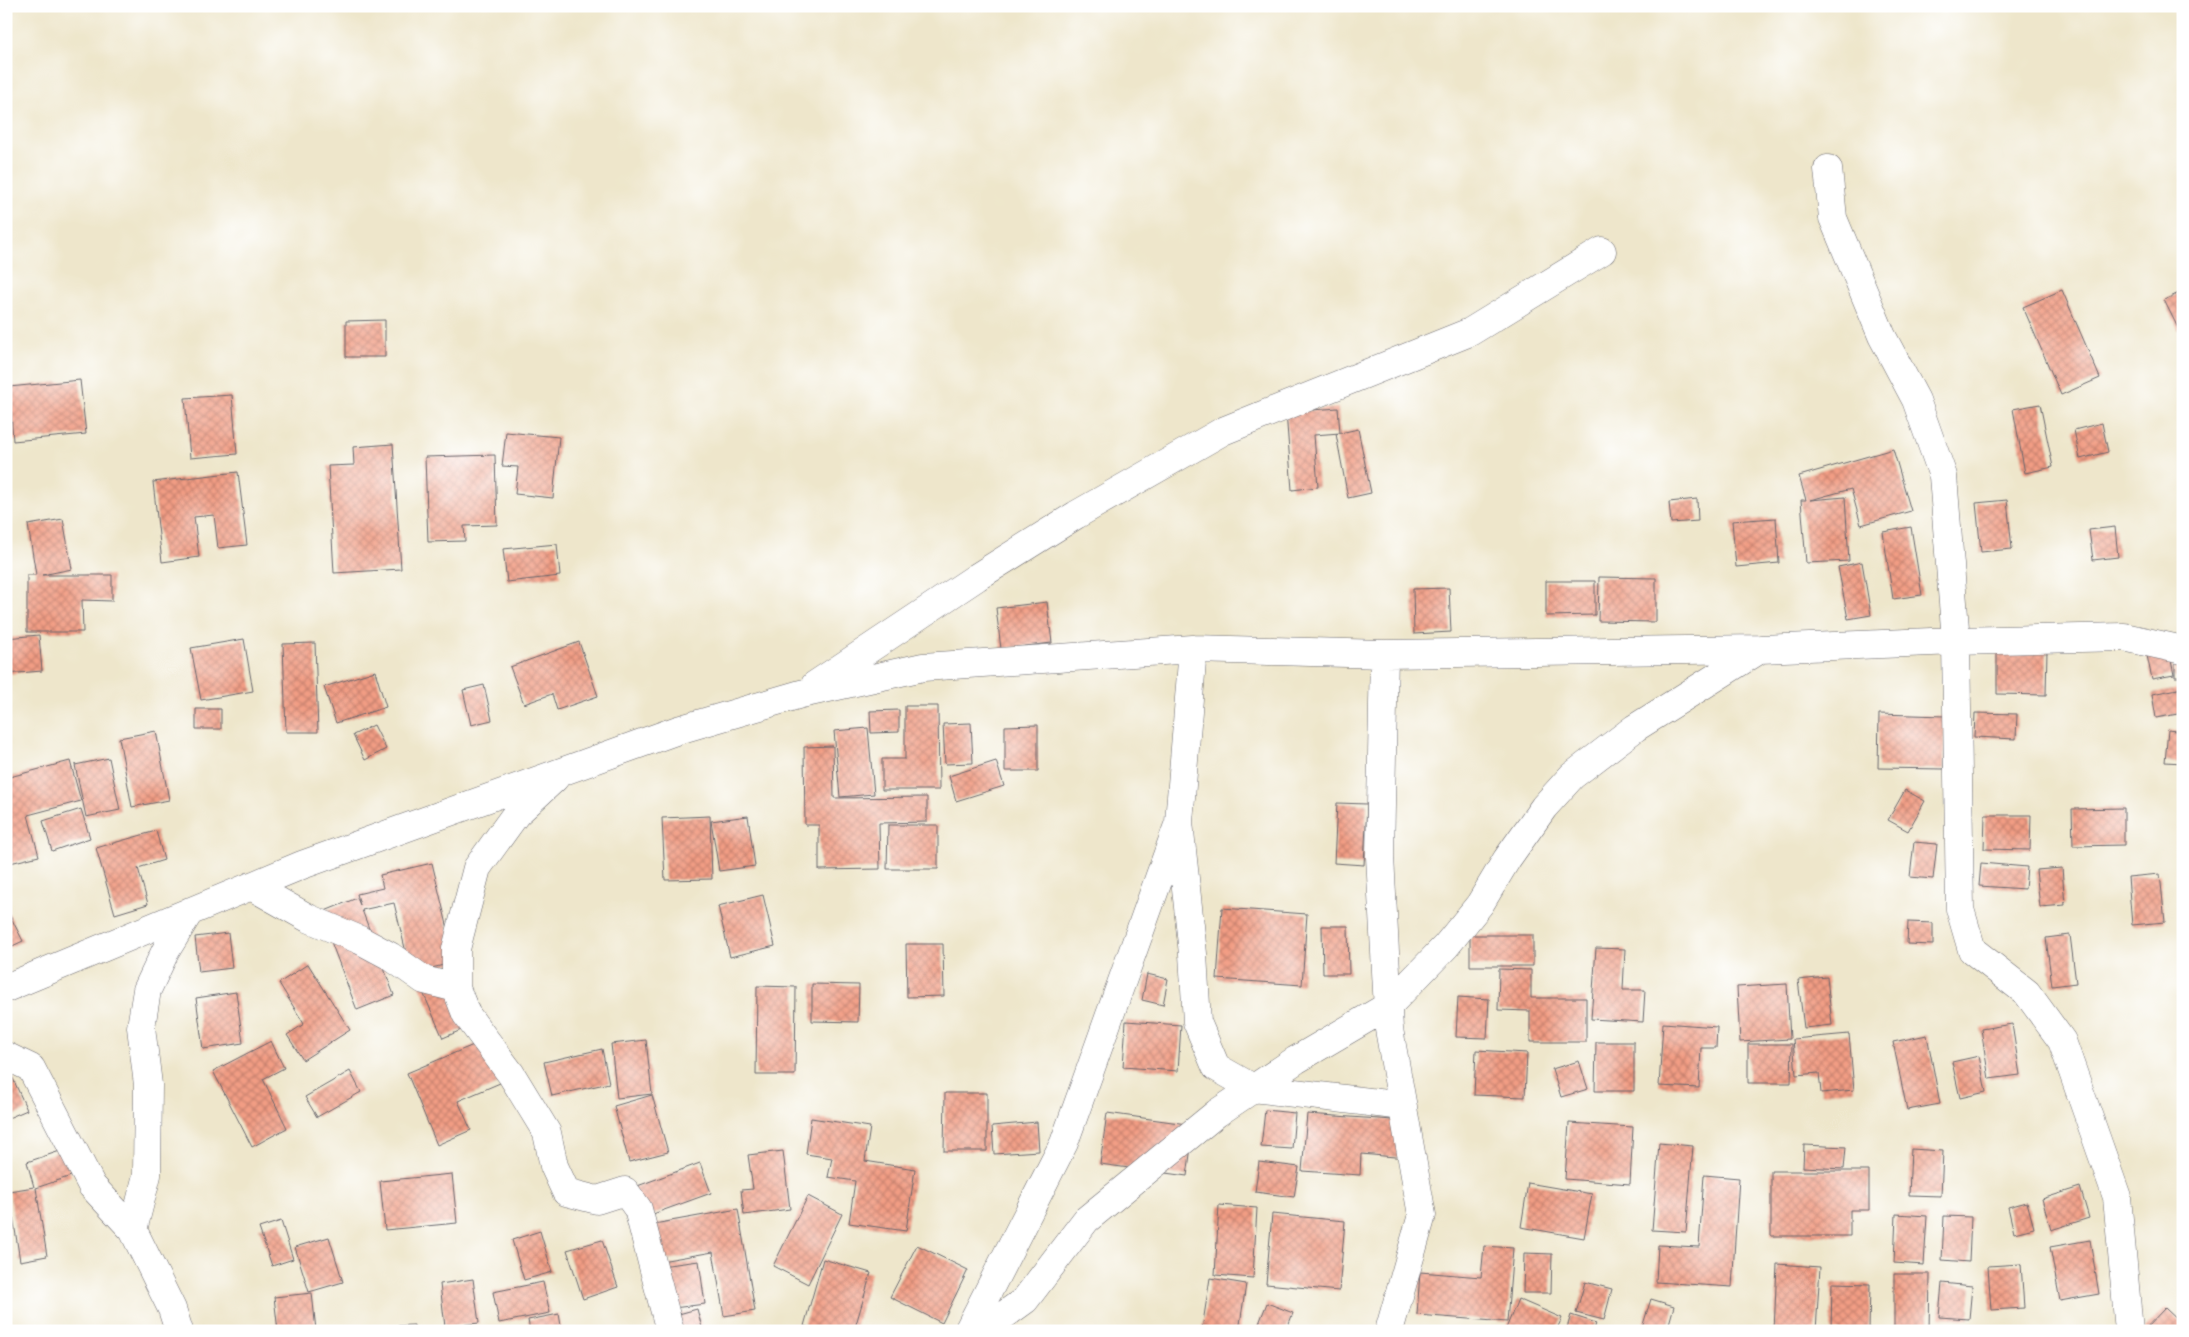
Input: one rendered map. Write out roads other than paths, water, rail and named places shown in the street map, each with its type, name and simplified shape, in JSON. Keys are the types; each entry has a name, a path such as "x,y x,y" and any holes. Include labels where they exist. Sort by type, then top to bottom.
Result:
{"street":[{"path":"1828,169 1832,218 1882,336 1916,400 1943,476 1956,641 1960,909 1972,950 2027,993 2062,1041 2117,1198 2129,1331"},
{"path":"801,694 977,577 1076,515 1223,431 1470,332 1602,251"},
{"path":"6,988 302,865 565,769 678,730 801,694 923,667 1193,649 1384,654 1760,649 1956,641 2124,637 2183,650"},
{"path":"1193,649 1179,822 1193,954 1197,1022 1216,1066 1253,1088 1403,1106"},
{"path":"982,1331 1025,1300 1086,1220 1217,1113 1253,1088 1388,1006 1446,946 1480,904 1507,859 1544,807 1572,776 1635,728 1760,649"},
{"path":"1384,654 1380,856 1389,1029 1422,1215 1389,1331"},
{"path":"565,769 516,814 477,868 456,949 456,988 466,1014 511,1074 547,1133 554,1166 566,1192 597,1200 625,1191 638,1209 670,1331"},
{"path":"968,1331 1064,1144 1179,822"},
{"path":"251,886 308,918 382,952 424,980 456,988"},
{"path":"133,1230 147,1175 148,1085 142,1027 147,990 165,952 190,912"},
{"path":"6,1056 31,1068 92,1186 133,1230 172,1309 178,1331"}]}
